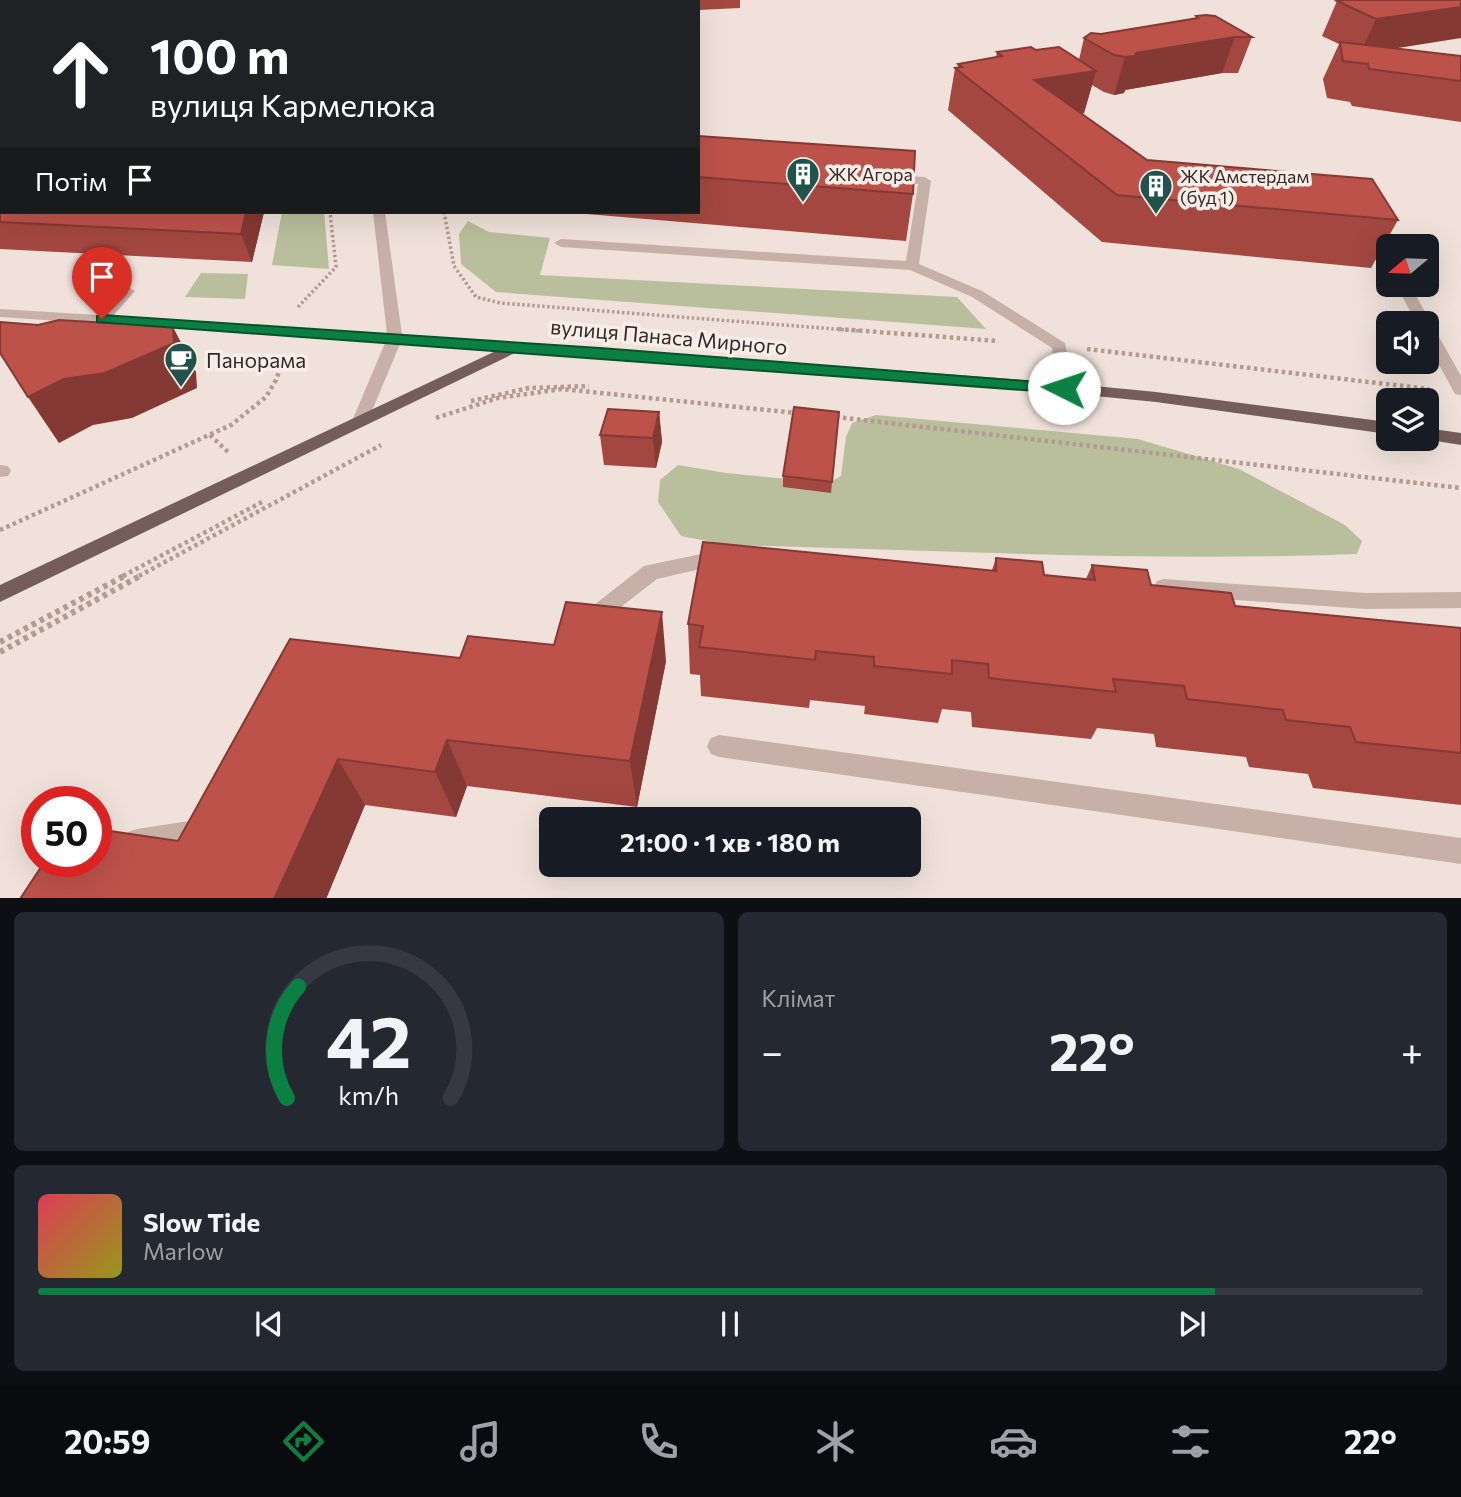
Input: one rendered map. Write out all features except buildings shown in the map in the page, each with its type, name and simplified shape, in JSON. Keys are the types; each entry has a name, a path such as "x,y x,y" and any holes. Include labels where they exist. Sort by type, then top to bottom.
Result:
{"main road":[{"name":"вулиця Панаса Мирного","path":"0,594 515,347 1064,388 1156,397 1376,426"},
{"path":"1439,436 1461,439"}],"street":[{"path":"872,178 925,181 912,266"},
{"path":"360,421 395,338 379,214"},
{"path":"1356,222 1369,223 1376,236"},
{"path":"561,243 912,266 977,294 1060,346 1064,388"},
{"path":"102,319 128,290"},
{"path":"2,315 102,319 515,347"},
{"path":"1439,350 1461,390"},
{"path":"568,638 614,598 651,572 714,558 740,559"},
{"path":"1148,586 1366,600 1461,600"},
{"path":"719,746 1461,851"},
{"path":"117,852 138,841 206,830 220,810"}],"path":[{"path":"299,304 336,267 330,214"},
{"path":"444,214 454,266 476,297 500,303 1006,341"},
{"path":"0,530 232,425 261,406 277,381 287,346"},
{"path":"1060,346 1417,388"},
{"path":"589,386 566,384 518,388 457,405 424,420 525,391 562,389 807,414"},
{"path":"835,417 1461,488"},
{"path":"210,435 229,452"},
{"path":"0,642 378,440"},
{"path":"0,652 390,440"}],"green space":[{"path":"282,214 324,214 329,269 272,265"},
{"path":"468,221 489,232 550,238 540,275 957,297 986,329 496,292 461,264 459,234"},
{"path":"201,273 248,274 245,299 185,297"},
{"path":"876,415 1138,439 1239,469 1345,525 1362,541 1357,554 1200,557 729,545 681,536 658,502 660,480 678,465 726,473 829,483 841,476 846,437 852,423"}],"place":[{"name":"ЖК Агора","path":"803,204"},
{"name":"ЖК Амстердам (буд 1)","path":"1156,216"},
{"name":"Панорама","path":"181,389"}],"route":[{"path":"102,319 1064,388"}]}
